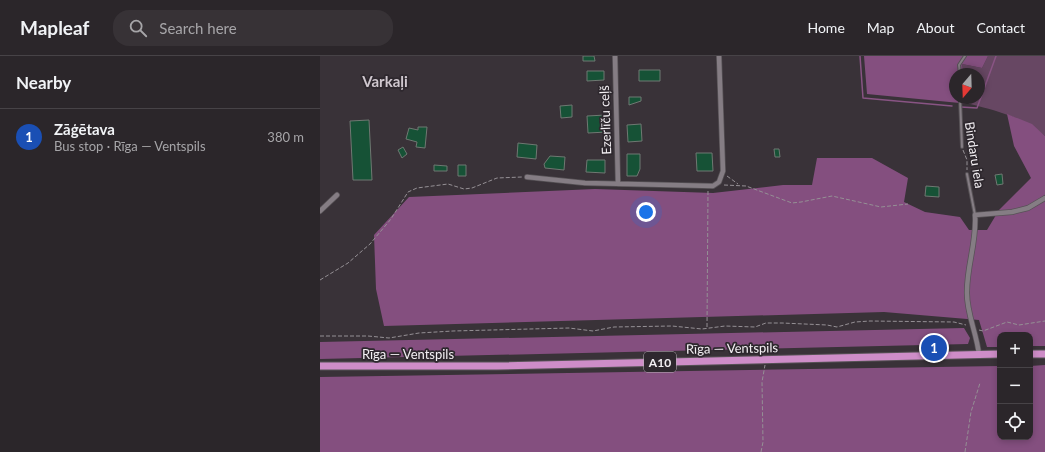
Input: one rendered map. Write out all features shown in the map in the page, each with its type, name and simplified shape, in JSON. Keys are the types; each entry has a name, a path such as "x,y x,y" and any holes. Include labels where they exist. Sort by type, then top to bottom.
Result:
{"highway":[{"name":"Rīga — Ventspils","path":"320,366 497,366 997,354"},
{"path":"1033,354 1045,354"}],"street":[{"name":"Ezerlīču ceļš","path":"615,56 618,184"},
{"path":"527,177 585,183 713,186 719,182 724,171 719,56"},
{"path":"320,211 337,195"},
{"path":"979,355 975,329 971,320 966,294 975,238 975,215 1012,212 1028,208 1045,198"}],"lane":[{"path":"959,68 959,64 965,56"},
{"name":"Bindaru iela","path":"960,104 962,147"},
{"name":"Bindaru iela","path":"967,174 975,215"}],"path":[{"name":"Bindaru iela","path":"962,147 967,160 967,174"},
{"path":"724,171 729,178 739,185"},
{"path":"320,280 348,264 370,244 391,219 408,192 417,188 448,184 464,189 472,188 497,178 527,177"},
{"path":"707,328 708,186"},
{"path":"713,186 746,186 792,203 832,196 881,207 908,204"},
{"path":"320,336 368,336 389,338 419,333 453,331 569,328 593,331 614,327 672,326 702,329 725,326 755,327 766,323 827,324 840,327 855,322 870,320 954,322 983,331 1007,322 1018,325 1045,321"},
{"path":"761,452 763,442 762,382 766,360"},
{"path":"965,452 971,412 980,383"}],"shaded area":[{"path":"864,56 988,56 982,68 962,64 963,68 949,68 949,102 867,94"},
{"path":"988,56 1045,56 1045,136 1037,129 1019,119 970,104 985,104 985,68 982,68"},
{"path":"962,64 982,68 963,68"},
{"path":"1007,114 1032,124 1045,136 1045,346 1033,346 1033,332 997,332 997,347 987,347 979,320 884,312 384,326 376,289 374,235 409,197 595,189 713,193 783,185 812,185 817,158 872,158 908,178 904,202 925,212 960,217 969,230 987,230 999,210 1031,178 1014,146"},
{"path":"964,328 970,338 968,344 320,359 320,342"},
{"path":"1045,365 1045,452 320,452 320,377 997,366 997,440 1033,440 1033,366"}],"building":[{"path":"583,56 594,56 595,61 583,61"},
{"path":"639,70 660,70 660,81 639,81"},
{"path":"587,71 604,71 604,80 587,81"},
{"path":"629,97 641,97 641,101 629,105"},
{"path":"572,105 572,117 561,118 560,106"},
{"path":"606,115 607,132 588,133 587,116"},
{"path":"369,120 372,180 353,180 350,121"},
{"path":"641,124 642,141 628,142 627,125"},
{"path":"418,127 427,127 425,148 416,147 417,142 406,139 409,128 418,130"},
{"path":"518,143 537,145 536,159 517,157"},
{"path":"403,147 407,154 402,158 398,150"},
{"path":"774,149 779,149 780,157 775,157"},
{"path":"696,153 712,153 713,171 697,171"},
{"path":"627,154 640,154 640,169 637,176 627,176"},
{"path":"550,156 565,157 564,170 545,168 544,164"},
{"path":"587,160 605,160 605,173 586,172"},
{"path":"434,165 447,166 447,171 434,171"},
{"path":"458,165 466,165 466,176 458,176"},
{"path":"1002,174 1003,184 997,185 995,175"},
{"path":"926,186 939,187 939,197 925,196"}],"waterway":[{"path":"860,56 863,98 952,106"},
{"path":"961,107 977,108 996,56"}],"place":[{"name":"Zāģētava","path":"934,348"}],"district":[{"name":"Varkaļi","path":"385,81"}]}
